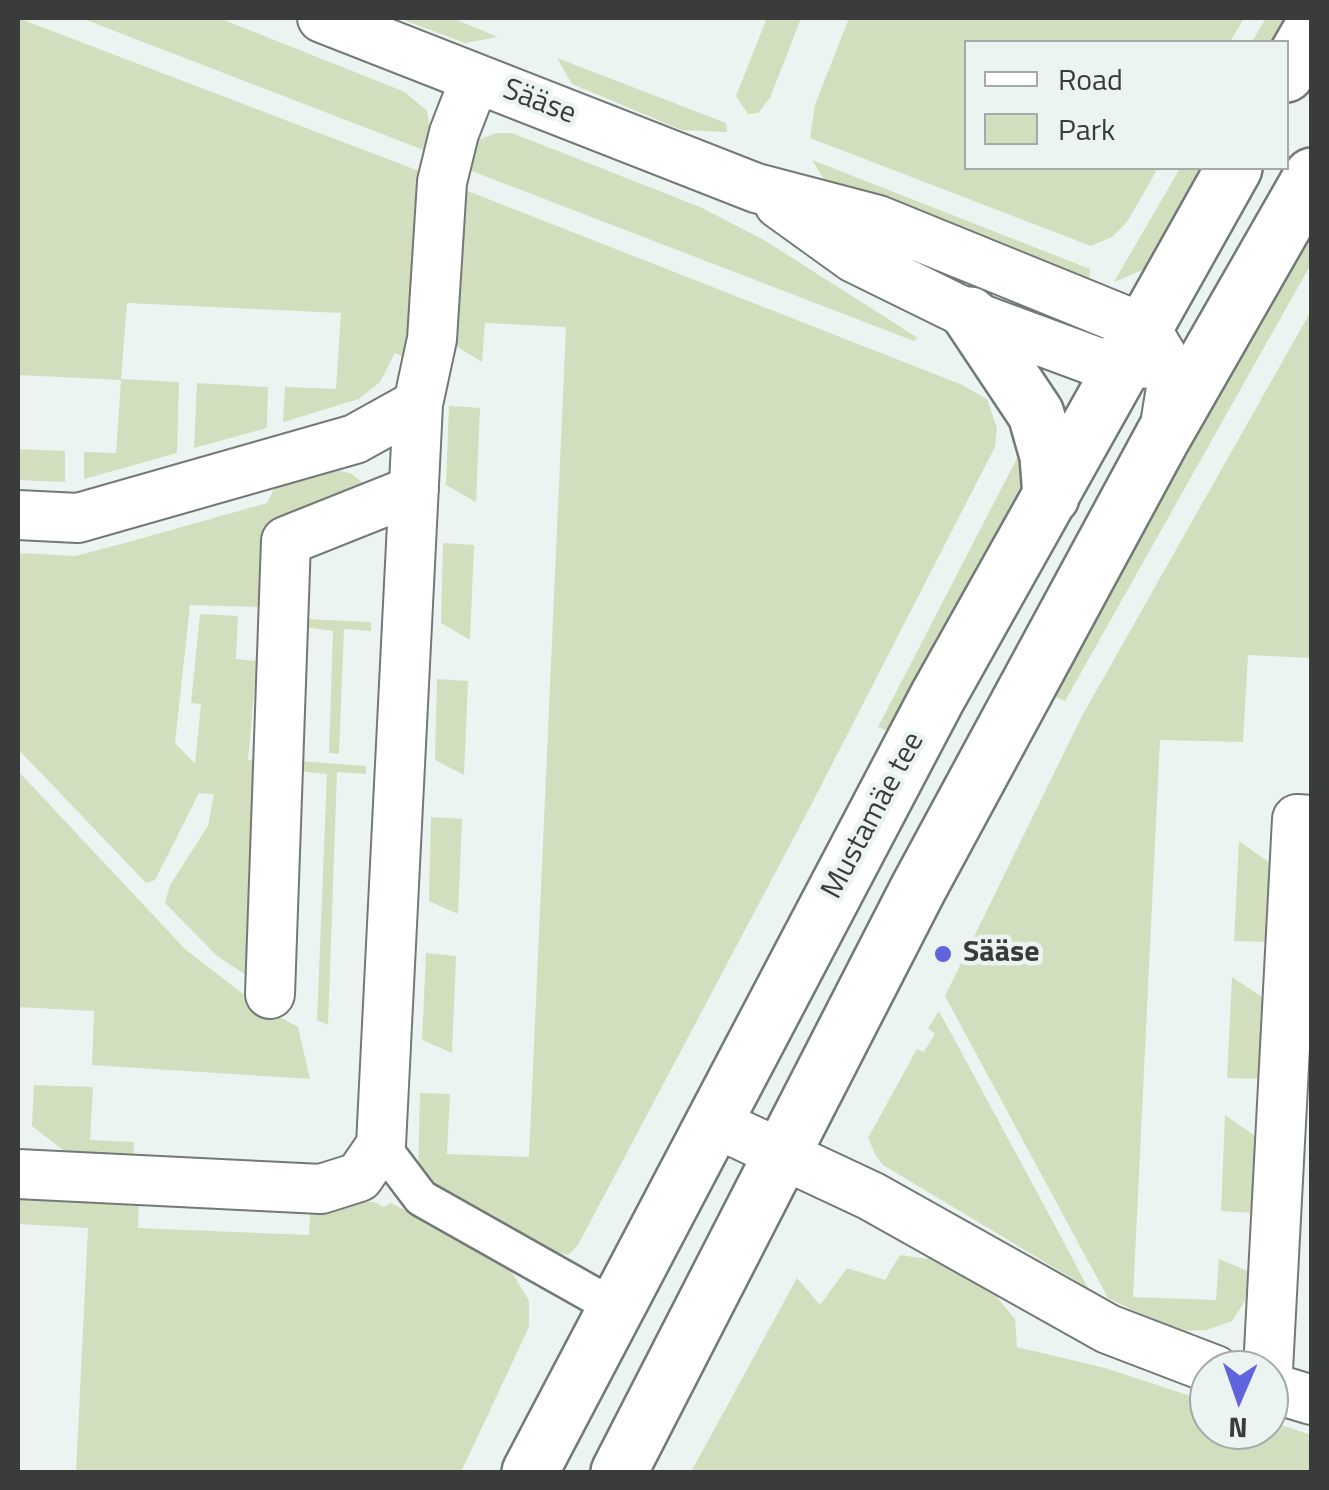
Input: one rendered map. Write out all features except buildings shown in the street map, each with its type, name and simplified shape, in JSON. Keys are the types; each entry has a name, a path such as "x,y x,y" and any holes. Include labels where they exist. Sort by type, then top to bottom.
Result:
{"main road":[{"path":"1289,69 1312,30"},
{"name":"Mustamäe tee","path":"619,1472 918,889 1162,438 1163,352 1233,170"},
{"name":"Mustamäe tee","path":"530,1472 937,698 1051,497 1163,352 1312,176"},
{"path":"970,315 1036,414 1048,456 1051,497"}],"street":[{"name":"Sääse","path":"322,18 756,188 878,220 1163,352"},
{"path":"18,1174 322,1189 359,1177 382,1146 418,404 432,339 442,182 454,133 475,79"},
{"name":"Sääse","path":"756,188 854,258 970,315 1073,356 1163,352"},
{"path":"18,516 78,518 355,439 418,404"},
{"path":"270,994 286,542 414,490"},
{"path":"1269,1350 1297,819 1312,820"},
{"path":"712,1122 872,1196 1108,1328 1189,1360"},
{"path":"382,1146 421,1198 616,1308"}],"green space":[{"path":"18,18 432,176 415,335 404,357 395,353 380,382 359,399 283,422 285,387 336,389 341,313 127,303 121,379 179,382 177,453 84,479 84,452 116,453 121,380 18,375"},
{"path":"81,18 219,18 405,92 427,111 434,154"},
{"path":"398,18 452,18 498,37 465,43"},
{"path":"767,18 801,18 770,98 758,113 748,114 736,96"},
{"path":"849,18 1244,18 1231,40 964,40 964,170 1157,170 1127,222 1112,237 1091,246 810,138 815,105"},
{"path":"1266,18 1289,18 1276,40 1253,40"},
{"path":"557,58 726,123 727,132 682,130 572,84"},
{"path":"496,133 512,133 700,207 764,240 918,338 914,341 456,165 473,142"},
{"path":"812,160 1090,269 1089,285 827,184"},
{"path":"1179,170 1205,170 1147,268 1114,282"},
{"path":"460,188 960,384 987,399 997,428 995,447 808,811 578,1245 568,1255 547,1250 430,1191 418,1174 420,1093 450,1094 447,1154 529,1157 566,327 485,323 482,362 453,344"},
{"path":"1311,237 1311,264 1065,701 1056,697 1097,606 1277,281"},
{"path":"1311,311 1311,658 1248,655 1243,742 1160,740 1133,1297 1216,1300 1219,1259 1250,1272 1245,1301 1232,1321 1207,1330 1175,1331 1108,1298 945,996 1082,716"},
{"path":"197,383 268,387 267,428 194,448"},
{"path":"449,406 480,408 476,502 446,485"},
{"path":"1028,437 1026,487 894,733 878,727"},
{"path":"18,449 65,451 65,482 18,480"},
{"path":"332,468 352,474 363,483 360,488 277,521 260,607 190,605 175,743 195,764 201,704 191,703 200,614 238,616 236,659 257,661 248,760 255,761 246,975 217,956 165,903 170,885 208,826 214,794 199,793 155,880 146,883 18,749 18,553 75,556 125,543 267,503 280,477"},
{"path":"443,543 474,545 470,640 441,623"},
{"path":"305,619 371,622 371,631 344,629 339,754 329,753 333,631 304,627"},
{"path":"437,679 468,681 464,775 435,760"},
{"path":"298,761 366,766 366,774 337,772 328,1025 317,1020 327,774 297,771"},
{"path":"18,771 185,949 256,1004 298,1027 310,1079 92,1065 94,1011 18,1007"},
{"path":"431,817 462,819 458,914 429,901"},
{"path":"1239,841 1270,863 1268,942 1234,941"},
{"path":"426,953 456,956 452,1053 422,1040"},
{"path":"1232,977 1265,999 1261,1079 1227,1078"},
{"path":"939,1011 1088,1288 883,1165 876,1156 868,1138 917,1049 924,1052 935,1034 928,1028"},
{"path":"34,1085 93,1087 90,1140 134,1142 133,1169 87,1169 32,1126"},
{"path":"1225,1115 1258,1138 1255,1213 1221,1211"},
{"path":"18,1190 139,1195 138,1228 309,1235 311,1201 374,1202 384,1207 391,1203 494,1256 513,1274 529,1301 529,1327 461,1472 76,1472 88,1228 18,1224"},
{"path":"935,1251 985,1283 1015,1319 1017,1347 1105,1368 1189,1395 1189,1450 1289,1450 1289,1428 1311,1435 1311,1472 691,1472 797,1278 820,1305 847,1268 885,1280 900,1255 928,1259"}],"place":[{"name":"Sääse","path":"943,954"}]}
